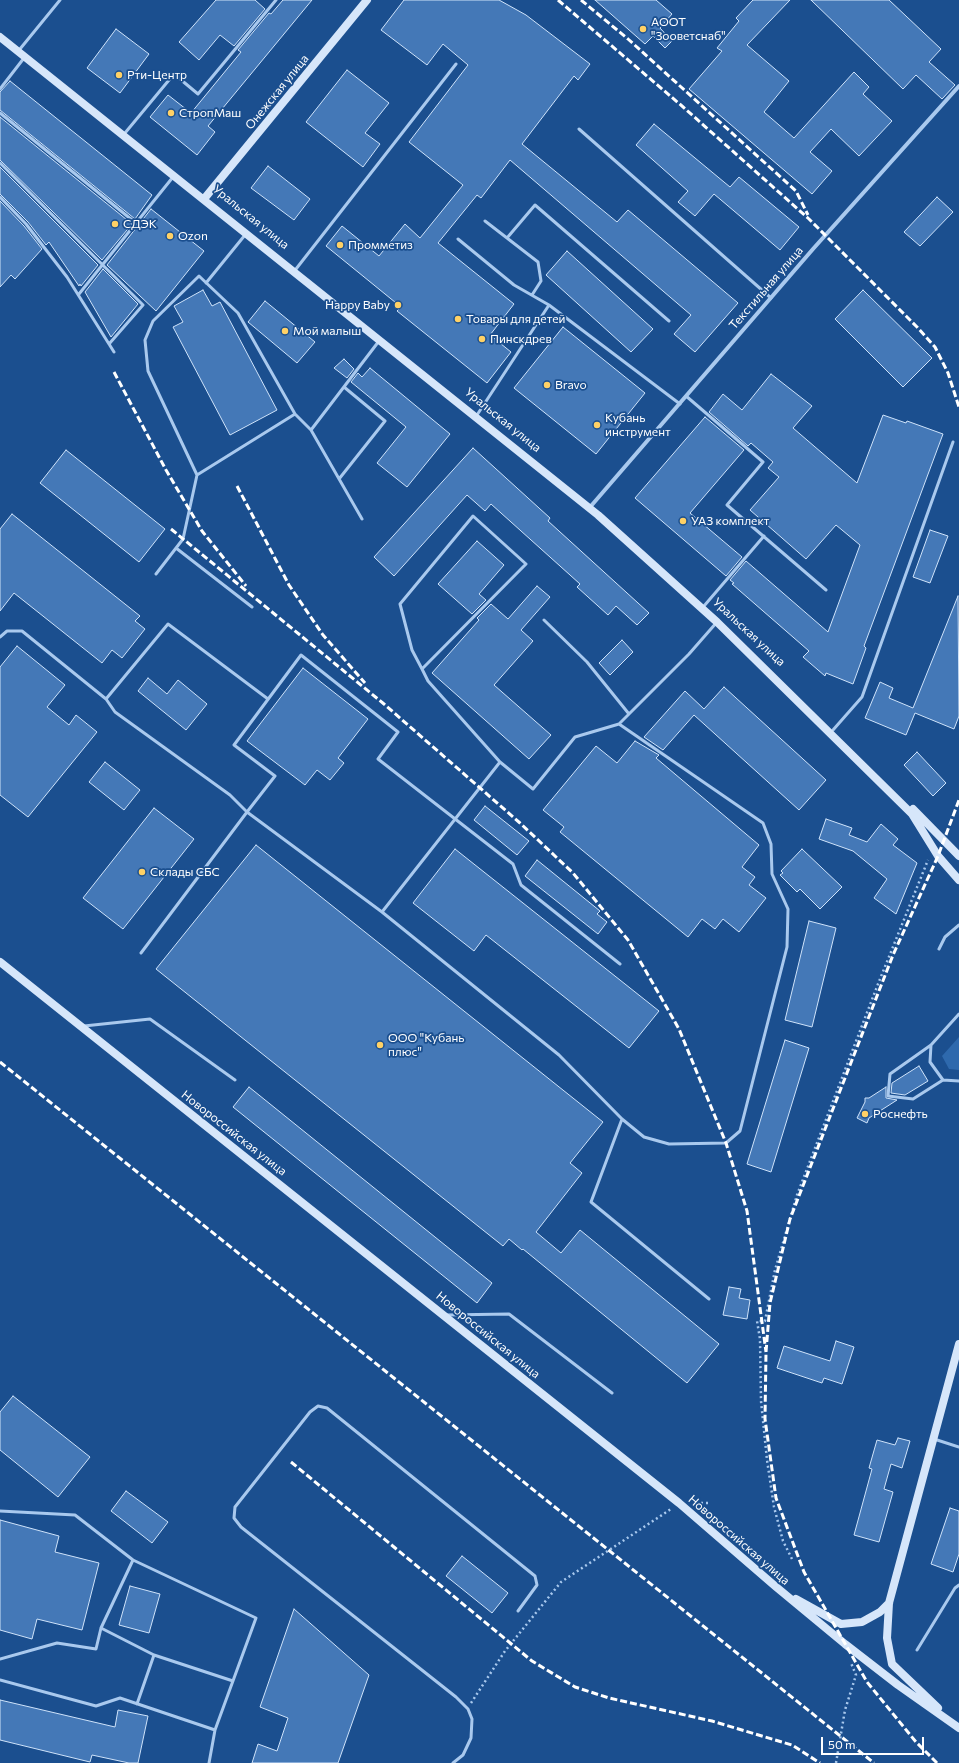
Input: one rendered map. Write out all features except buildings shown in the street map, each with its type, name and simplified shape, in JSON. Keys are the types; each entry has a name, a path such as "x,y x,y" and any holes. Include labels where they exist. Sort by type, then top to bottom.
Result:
{"main road":[{"name":"Онежская улица","path":"205,198 367,0"},
{"name":"Уральская улица","path":"0,34 21,53 174,175 296,269 381,339 478,414 590,507 704,606 912,814 933,848 959,880"},
{"name":"Уральская улица","path":"0,37 125,133 247,233 590,507 717,622 959,856"},
{"name":"Новороссийская улица","path":"0,962 679,1503 774,1586 851,1648 898,1685 959,1728"},
{"name":"Новороссийская улица","path":"959,1344 888,1603 888,1638 892,1664 959,1728"},
{"path":"774,1586 841,1624 862,1622 880,1612 888,1603"}],"street":[{"name":"Текстильная улица","path":"590,507 771,298 959,86"}],"lane":[{"path":"0,89 21,53 60,0"},
{"path":"125,133 174,74 198,94 276,0"},
{"path":"296,269 456,64"},
{"path":"0,113 137,224"},
{"path":"579,129 771,298"},
{"path":"0,163 143,305 109,344"},
{"path":"79,294 101,264 137,224 174,175"},
{"path":"0,197 26,224 79,294 114,352"},
{"path":"507,238 534,205 669,322"},
{"path":"486,221 538,262 541,281 532,295"},
{"path":"206,283 247,233"},
{"path":"458,239 514,285 549,306 680,404"},
{"path":"156,574 183,539 197,475 148,371 146,340 153,321 199,276 238,313 295,414 311,430 362,519"},
{"path":"478,414 549,306"},
{"path":"311,430 381,339"},
{"path":"339,479 385,421 344,387"},
{"path":"686,396 763,462 727,505 826,590"},
{"path":"197,475 295,414"},
{"path":"831,732 862,697 953,442"},
{"path":"422,669 526,564 473,516 400,604 412,650 428,681 500,762 533,788 575,737 619,724 689,654 717,622"},
{"path":"704,606 764,536"},
{"path":"176,548 252,607"},
{"path":"544,620 587,662 629,714"},
{"path":"106,699 168,624 268,699"},
{"path":"0,637 7,632 22,631 106,699 114,712 230,795 247,812 382,912 559,1055 622,1119 644,1137 669,1144 726,1143 740,1131 787,947 788,909 772,874 771,844 763,823 619,724"},
{"path":"142,953 275,776 234,745 301,655 398,732 378,759 456,818 513,864 521,885 620,964"},
{"path":"382,912 500,762"},
{"path":"939,949 945,937 959,925"},
{"path":"959,1014 931,1045 890,1074 888,1096 913,1099 943,1080 959,1081"},
{"path":"81,1027 150,1019 235,1080"},
{"path":"931,1045 930,1062 943,1080"},
{"path":"622,1119 591,1202 709,1299"},
{"path":"443,1315 509,1314 612,1393"},
{"path":"453,1763 464,1755 471,1738 472,1719 468,1708 450,1692 241,1527 234,1518 235,1507 310,1412 318,1406 327,1408 535,1576 537,1585 518,1611"},
{"path":"934,1439 959,1447"},
{"path":"0,1511 75,1514 133,1560 256,1618 215,1730 210,1763"},
{"path":"0,1659 57,1643 96,1649 101,1628 133,1560"},
{"path":"917,1650 955,1588 959,1585"},
{"path":"101,1628 154,1655 233,1681"},
{"path":"137,1704 154,1655"},
{"path":"0,1680 96,1706 120,1698 215,1730"}],"path":[{"path":"792,1559 783,1541 774,1507 767,1460 761,1400 760,1339 757,1321 765,1321 777,1263 797,1194 878,984 933,848"},
{"path":"468,1708 505,1651 562,1582 679,1503 709,1503"},
{"path":"836,1763 845,1710 856,1675 846,1653 851,1648"}],"shaded area":[{"path":"959,1037 959,1070 949,1069 942,1056"}],"railway":[{"path":"558,0 682,106 809,219 917,327 935,347 948,373 959,407"},
{"path":"581,0 628,39 796,191 808,215"},
{"path":"114,372 166,470 202,531 246,586"},
{"path":"237,486 289,585 323,635 365,683"},
{"path":"171,529 384,704 520,823 573,873 628,940 679,1029 726,1143 747,1211 766,1352"},
{"path":"937,1763 916,1742 867,1682 804,1572 776,1498 765,1419 766,1352 770,1303 790,1219 893,955 938,856 959,800"},
{"path":"0,1062 874,1763"},
{"path":"291,1462 532,1661 575,1687 609,1698 712,1721 792,1745 820,1763"}],"place":[{"name":"АООТ \"Зооветснаб\"","path":"643,29"},
{"name":"Рти-Центр","path":"119,75"},
{"name":"СтропМаш","path":"171,113"},
{"name":"СДЭК","path":"115,224"},
{"name":"Ozon","path":"170,236"},
{"name":"Промметиз","path":"340,245"},
{"name":"Happy Baby","path":"398,305"},
{"name":"Товары для детей","path":"458,319"},
{"name":"Мой малыш","path":"285,331"},
{"name":"Пинскдрев","path":"482,339"},
{"name":"Bravo","path":"547,385"},
{"name":"Кубань инструмент","path":"597,425"},
{"name":"УАЗ комплект","path":"683,521"},
{"name":"Склады СБС","path":"142,872"},
{"name":"ООО \"Кубань плюс\"","path":"380,1045"},
{"name":"Роснефть","path":"865,1114"}]}
